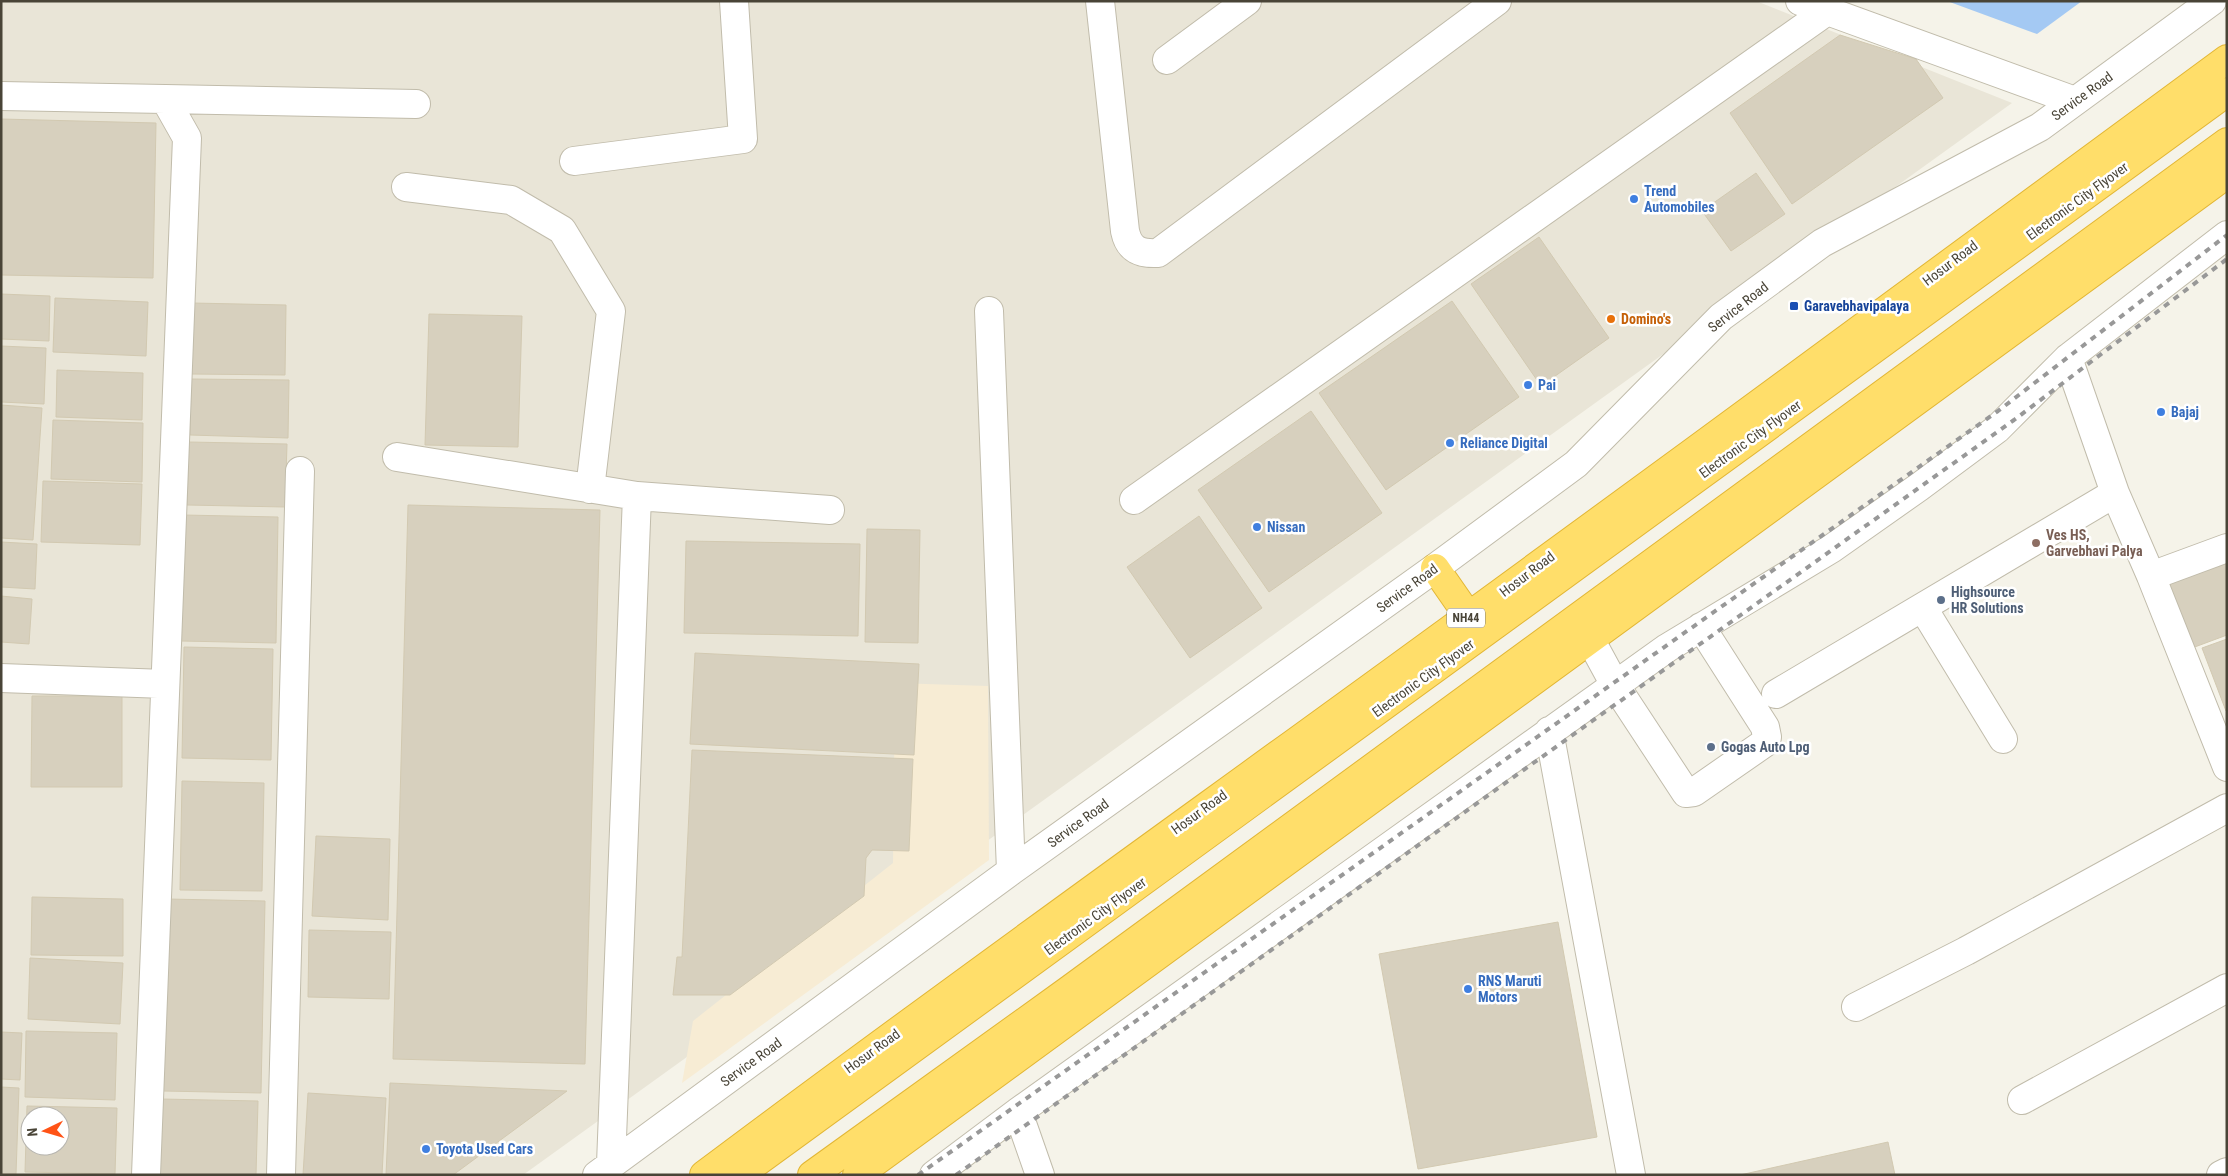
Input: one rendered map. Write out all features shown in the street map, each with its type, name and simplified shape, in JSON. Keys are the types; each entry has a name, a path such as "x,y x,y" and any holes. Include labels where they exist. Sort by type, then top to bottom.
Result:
{"highway":[{"name":"Hosur Road","path":"704,1175 1468,617 1681,459 1825,356 2227,59"},
{"name":"Electronic City Flyover","path":"739,1175 2227,92"},
{"path":"812,1175 1069,990 2227,142"},
{"path":"856,1175 2227,174"},
{"path":"1435,568 1468,617"}],"street":[{"path":"574,161 743,139 734,1"},
{"path":"1100,1 1125,231 1130,246 1136,251 1147,254 1158,253 1497,1"},
{"path":"1167,60 1247,1"},
{"path":"1800,1 2075,101"},
{"name":"Service Road","path":"604,1170 1011,871 1435,568 1576,464 1721,317 1822,243 2040,127 2212,1"},
{"path":"1134,500 1827,11"},
{"path":"1,96 416,104"},
{"path":"146,1175 186,138 165,99"},
{"path":"406,187 511,200 562,230 611,312 590,489"},
{"path":"934,1175 1018,1112 1667,648 1831,549 1942,470 1997,429 2068,358 2227,235"},
{"path":"989,311 1011,871"},
{"path":"2068,358 2115,493 2151,576 2227,767"},
{"path":"397,457 637,496 830,510"},
{"path":"281,1175 300,471"},
{"path":"1776,694 2115,493"},
{"path":"604,1170 637,496"},
{"path":"2151,576 2227,548"},
{"path":"1923,608 2003,739"},
{"path":"1590,639 1615,685 1686,793 1694,792 1766,742 1767,736 1765,726 1701,628"},
{"path":"1,678 165,684"},
{"path":"1549,731 1631,1175"},
{"path":"1856,1007 1966,951 2227,808"},
{"path":"2022,1100 2227,988"},
{"path":"1018,1112 1040,1175"},
{"path":"2220,1175 2227,1172"}],"shaded area":[{"path":"1,1 1756,1 2012,103 523,1175 1,1175"},
{"path":"895,683 988,686 989,860 682,1083 693,1021 893,863"}],"water":[{"path":"1947,1 2082,1 2037,34"}],"building":[{"path":"1840,35 1916,59 1943,98 1792,204 1730,113"},
{"path":"1,119 156,123 153,278 1,275"},
{"path":"1756,173 1785,214 1731,251 1702,211"},
{"path":"1539,237 1609,338 1541,386 1471,284"},
{"path":"1,294 50,296 49,341 1,339"},
{"path":"55,298 148,302 146,356 53,352"},
{"path":"1452,301 1519,397 1386,490 1319,393"},
{"path":"192,303 286,305 285,375 191,374"},
{"path":"429,314 522,316 518,447 425,445"},
{"path":"1,346 46,348 44,404 1,402"},
{"path":"57,370 143,373 142,420 56,417"},
{"path":"191,379 289,380 288,438 190,435"},
{"path":"1,405 42,408 33,540 1,538"},
{"path":"1311,411 1382,513 1269,592 1198,490"},
{"path":"53,420 143,423 142,482 51,479"},
{"path":"189,442 287,444 285,507 187,505"},
{"path":"43,481 142,484 140,545 41,542"},
{"path":"408,505 600,510 585,1064 393,1059"},
{"path":"184,515 278,517 276,643 181,641"},
{"path":"1199,516 1262,608 1190,658 1127,567"},
{"path":"867,529 920,530 918,643 865,642"},
{"path":"686,541 860,544 858,636 684,633"},
{"path":"1,542 37,544 35,589 1,587"},
{"path":"2227,562 2227,635 2192,648 2168,584"},
{"path":"1,596 32,599 29,644 1,642"},
{"path":"2227,639 2227,710 2226,711 2202,648"},
{"path":"184,647 273,649 271,760 182,758"},
{"path":"695,653 919,664 914,755 690,744"},
{"path":"32,696 122,696 122,787 31,787"},
{"path":"692,750 913,759 909,851 872,850 866,858 864,896 730,995 673,995 677,957 682,957"},
{"path":"182,781 264,783 262,891 180,890"},
{"path":"316,836 390,839 388,920 312,916"},
{"path":"32,897 123,899 123,956 31,955"},
{"path":"167,899 265,901 261,1093 163,1091"},
{"path":"1558,922 1597,1137 1418,1169 1379,954"},
{"path":"309,930 391,932 389,999 308,997"},
{"path":"30,958 123,963 120,1024 28,1019"},
{"path":"26,1031 117,1033 115,1100 25,1097"},
{"path":"1,1032 22,1033 20,1080 1,1079"},
{"path":"390,1083 567,1091 453,1175 386,1175"},
{"path":"1,1087 19,1088 16,1174 1,1174"},
{"path":"308,1093 386,1098 382,1175 303,1175"},
{"path":"161,1099 258,1101 256,1175 160,1175"},
{"path":"70,1107 117,1108 115,1174 25,1172 25,1156 70,1156"},
{"path":"1888,1142 1895,1175 1740,1175"}],"railway":[{"path":"918,1175 1998,411 2227,235"},
{"path":"956,1175 2014,420 2227,259"}],"place":[{"name":"Trend Automobiles","path":"1634,199"},
{"name":"Garavebhavipalaya","path":"1794,306"},
{"name":"Domino's","path":"1611,319"},
{"name":"Pai","path":"1528,385"},
{"name":"Bajaj","path":"2161,412"},
{"name":"Reliance Digital","path":"1450,443"},
{"name":"Nissan","path":"1257,527"},
{"name":"Ves HS, Garvebhavi Palya","path":"2036,543"},
{"name":"Highsource HR Solutions","path":"1941,600"},
{"name":"Gogas Auto Lpg","path":"1711,747"},
{"name":"RNS Maruti Motors","path":"1468,989"},
{"name":"Toyota Used Cars","path":"426,1149"}]}
